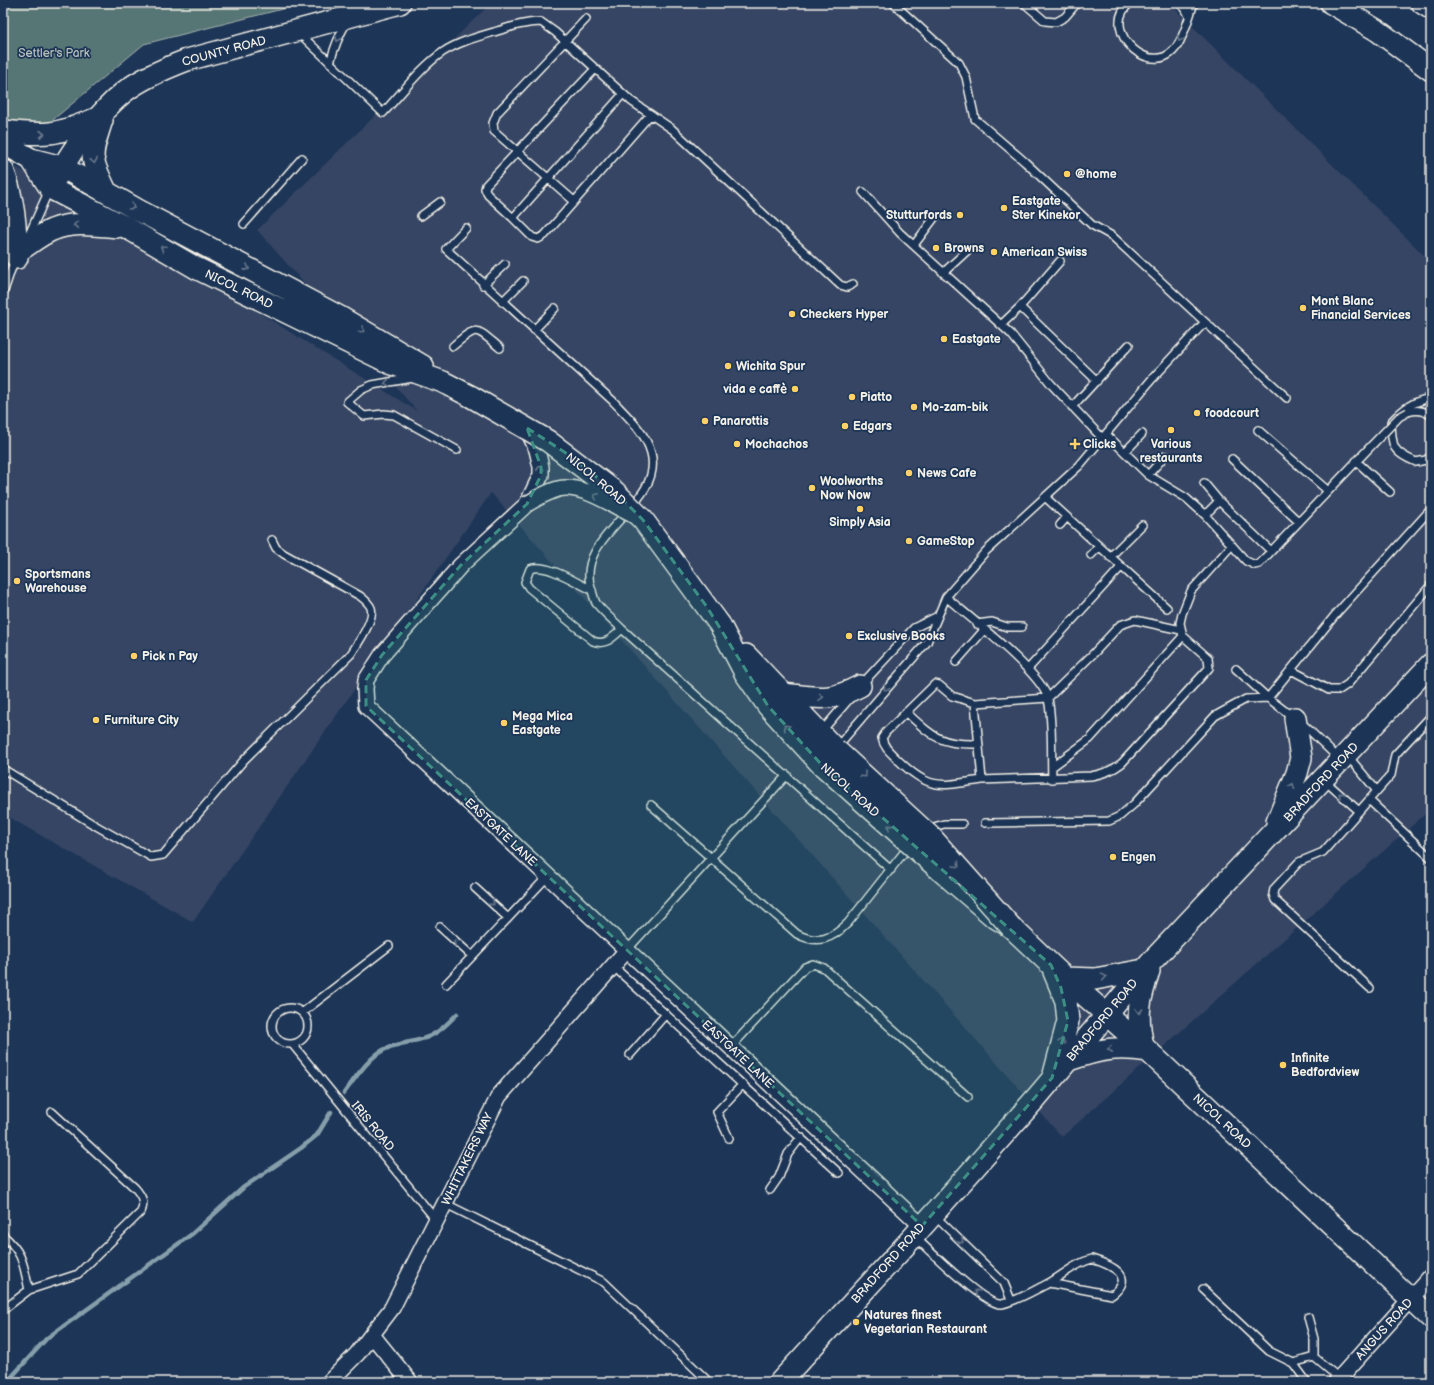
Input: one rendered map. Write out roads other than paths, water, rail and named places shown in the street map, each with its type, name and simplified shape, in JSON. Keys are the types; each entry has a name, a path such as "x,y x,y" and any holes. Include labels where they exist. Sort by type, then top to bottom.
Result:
{"highway":[{"path":"1423,3 1431,8"}],"main road":[{"name":"COUNTY ROAD","path":"50,188 79,141 125,92 142,81 187,60 400,3"},
{"path":"1331,3 1378,31 1431,70"},
{"path":"3,131 48,134 68,130 103,114"},
{"path":"103,114 92,152 93,165 106,191"},
{"path":"3,142 31,159 50,188"},
{"name":"NICOL ROAD","path":"31,159 62,167 204,246 340,317 420,363 430,378"},
{"path":"3,170 10,193 14,215 17,259"},
{"name":"NICOL ROAD","path":"50,188 129,229 196,268 239,290 294,315 390,363 430,378 472,397 548,441 614,491 643,520 720,625 782,694 813,740 940,871 993,916 1011,927 1058,972 1146,1049 1431,1318"},
{"path":"17,259 52,230 68,226 92,224 129,229"},
{"name":"NICOL ROAD","path":"720,625 745,673 768,706 813,740"},
{"name":"BRADFORD ROAD","path":"780,1382 923,1225 1067,1062 1107,1016 1148,965 1431,664"},
{"path":"782,694 832,698 860,686"},
{"path":"1271,835 1297,773 1301,758 1295,718"},
{"path":"1052,1078 1068,1021 1066,1001 1058,972 1095,979 1148,965 1139,1000 1139,1026 1146,1049 1126,1047 1108,1048 1088,1053 1067,1062"}],"street":[{"path":"527,428 536,450 541,467 541,475 527,504"},
{"name":"EASTGATE LANE","path":"643,520 585,491 570,488 550,492 527,504 461,565 377,661 366,680 366,706 923,1225"},
{"name":"WHITTAKERS WAY","path":"328,1382 357,1354 392,1308 436,1220 446,1204 499,1096 627,950"},
{"name":"ANGUS ROAD","path":"1337,1380 1411,1300 1431,1276"},
{"path":"372,1335 410,1382"}],"lane":[{"path":"893,3 952,56 962,68 975,119 1025,162 1092,225 1112,236 1287,398"},
{"path":"1024,3 1045,21 1056,22 1065,17 1077,3"},
{"path":"1179,3 1185,8 1189,16"},
{"path":"1126,4 1119,19 1124,39 1142,56 1160,58 1171,52 1180,42 1194,3"},
{"path":"330,63 340,34 351,16"},
{"path":"574,201 494,131 493,123 497,113 586,19"},
{"path":"297,31 383,113 428,65 443,52 463,42 532,22 541,22 623,94 672,130 840,286 847,287 853,284"},
{"path":"595,69 486,185 485,189 488,195 532,237 538,239 545,235 650,115"},
{"path":"513,218 623,94"},
{"path":"244,224 302,158"},
{"path":"3,294 17,259 50,188"},
{"path":"863,192 871,203 943,273 1011,334 1072,407 1148,475 1186,498 1205,515 1246,560 1255,565 1259,564 1327,490 1399,417 1416,409 1431,415"},
{"path":"421,216 440,202"},
{"path":"914,245 935,217"},
{"path":"466,228 446,249 502,302 613,401 637,428 651,451 652,470 647,486 595,553 589,574 596,602 622,629 787,775 891,870"},
{"path":"943,273 969,250"},
{"path":"3,277 17,259"},
{"path":"1001,325 1020,307 1060,262"},
{"path":"484,285 505,264"},
{"path":"502,302 523,281"},
{"path":"1020,307 1097,381"},
{"path":"534,330 555,308"},
{"path":"827,756 927,642 946,597 986,551 1079,466 1157,374 1205,322"},
{"path":"453,346 470,332 475,330 480,332 500,348"},
{"path":"1072,407 1129,345"},
{"path":"430,378 372,386 361,390 347,402 364,416 384,414 394,415 457,450"},
{"path":"1431,398 1420,400 1404,408 1391,422 1392,442 1400,454 1416,462 1426,460 1431,456"},
{"path":"1258,430 1327,490"},
{"path":"1124,452 1142,434"},
{"path":"1148,475 1165,456"},
{"path":"1232,459 1299,522"},
{"path":"1356,461 1390,492"},
{"path":"1204,483 1219,501 1271,551"},
{"path":"1045,497 1167,608"},
{"path":"1205,515 1219,501"},
{"path":"985,823 1110,821 1120,816 1134,804 1215,716 1246,699 1268,698 1336,614 1431,509"},
{"path":"1060,525 1067,517"},
{"path":"1110,557 1142,525"},
{"path":"3,769 91,823 151,857 163,855 244,760 350,654 361,640 372,614 372,609 363,599 284,554 276,548 272,540"},
{"path":"1052,767 1090,739 1182,633 1182,614 1191,591 1232,544"},
{"path":"1091,555 1099,547"},
{"path":"592,590 547,568 537,566 530,569 526,574 525,582 529,588 593,641 600,644 606,642 622,629"},
{"path":"1028,669 1122,567"},
{"path":"1291,670 1329,690 1339,690 1348,684 1431,585"},
{"path":"946,597 1028,669 1044,689 1048,698 1052,779"},
{"path":"813,740 860,686 914,628 938,616"},
{"path":"1136,620 1182,633 1205,654 1210,662 1207,671 1122,763 1102,775 1052,779 982,780 940,785 923,781 913,775 888,751 882,738 935,684 939,685 952,696 975,703 1048,698 1120,625 1136,620"},
{"path":"977,624 992,622 1007,627 1022,627"},
{"path":"956,662 984,630"},
{"path":"1236,669 1268,698 1344,758 1377,791"},
{"path":"975,703 982,780"},
{"path":"906,712 940,740 959,745 978,744"},
{"path":"1370,988 1275,900 1273,894 1274,889 1299,862 1323,852 1391,775 1395,755 1430,719"},
{"path":"627,950 787,775"},
{"path":"1323,780 1359,811"},
{"path":"1369,800 1431,858"},
{"path":"651,805 797,934 814,940 829,938 837,934 917,837 935,826 944,824 962,824"},
{"path":"446,984 548,876"},
{"path":"475,888 508,918"},
{"path":"440,927 472,956"},
{"path":"303,1012 389,946"},
{"path":"731,1047 805,967 813,964 824,968 968,1097"},
{"path":"613,966 802,1137 839,1173"},
{"path":"291,1008 303,1012 308,1023 307,1032 302,1039 293,1045 283,1042 275,1035 272,1024 277,1013 283,1009 291,1008"},
{"path":"630,1055 666,1014"},
{"name":"IRIS ROAD","path":"293,1045 436,1220"},
{"path":"729,1138 717,1112 743,1084"},
{"path":"3,1310 29,1290 78,1274 141,1212 143,1206 143,1201 134,1188 52,1112"},
{"path":"770,1190 779,1176 788,1154 802,1137"},
{"path":"446,1204 604,1282 709,1382"},
{"path":"923,1225 1004,1283 1011,1300"},
{"path":"923,1225 986,1300 1001,1304 1049,1283 1069,1269 1092,1259 1116,1269 1124,1284 1121,1289 1112,1295 1049,1283"},
{"path":"3,1235 16,1247 21,1257 29,1290"},
{"path":"1204,1289 1269,1351 1293,1363 1307,1382"},
{"path":"1308,1317 1314,1344 1314,1357 1337,1380"},
{"path":"1293,1363 1314,1357"}],"waterway":[{"path":"344,1093 367,1063 381,1051 393,1046 430,1036 442,1028 457,1014"},
{"path":"7,1382 47,1338 192,1234 244,1187 301,1148 317,1135 331,1112"}],"place":[{"name":"@home","path":"1067,174"},
{"name":"Eastgate Ster Kinekor","path":"1004,208"},
{"name":"Stutturfords","path":"960,215"},
{"name":"Browns","path":"936,248"},
{"name":"American Swiss","path":"994,252"},
{"name":"Mont Blanc Financial Services","path":"1303,308"},
{"name":"Checkers Hyper","path":"792,314"},
{"name":"Eastgate","path":"944,339"},
{"name":"Wichita Spur","path":"728,366"},
{"name":"vida e caffè","path":"795,389"},
{"name":"Piatto","path":"852,397"},
{"name":"Mo-zam-bik","path":"914,407"},
{"name":"foodcourt","path":"1197,413"},
{"name":"Panarottis","path":"705,421"},
{"name":"Edgars","path":"845,426"},
{"name":"Various restaurants","path":"1171,430"},
{"name":"Mochachos","path":"737,444"},
{"name":"Clicks","path":"1075,444"},
{"name":"News Cafe","path":"909,473"},
{"name":"Woolworths Now Now","path":"812,488"},
{"name":"Simply Asia","path":"860,509"},
{"name":"GameStop","path":"909,541"},
{"name":"Sportsmans Warehouse","path":"17,581"},
{"name":"Exclusive Books","path":"849,636"},
{"name":"Pick n Pay","path":"134,656"},
{"name":"Furniture City","path":"96,720"},
{"name":"Mega Mica Eastgate","path":"504,723"},
{"name":"Engen","path":"1113,857"},
{"name":"Infinite Bedfordview","path":"1283,1065"},
{"name":"Natures finest Vegetarian Restaurant","path":"856,1322"}],"park label":[{"name":"Settler's Park","path":"54,53"}]}
